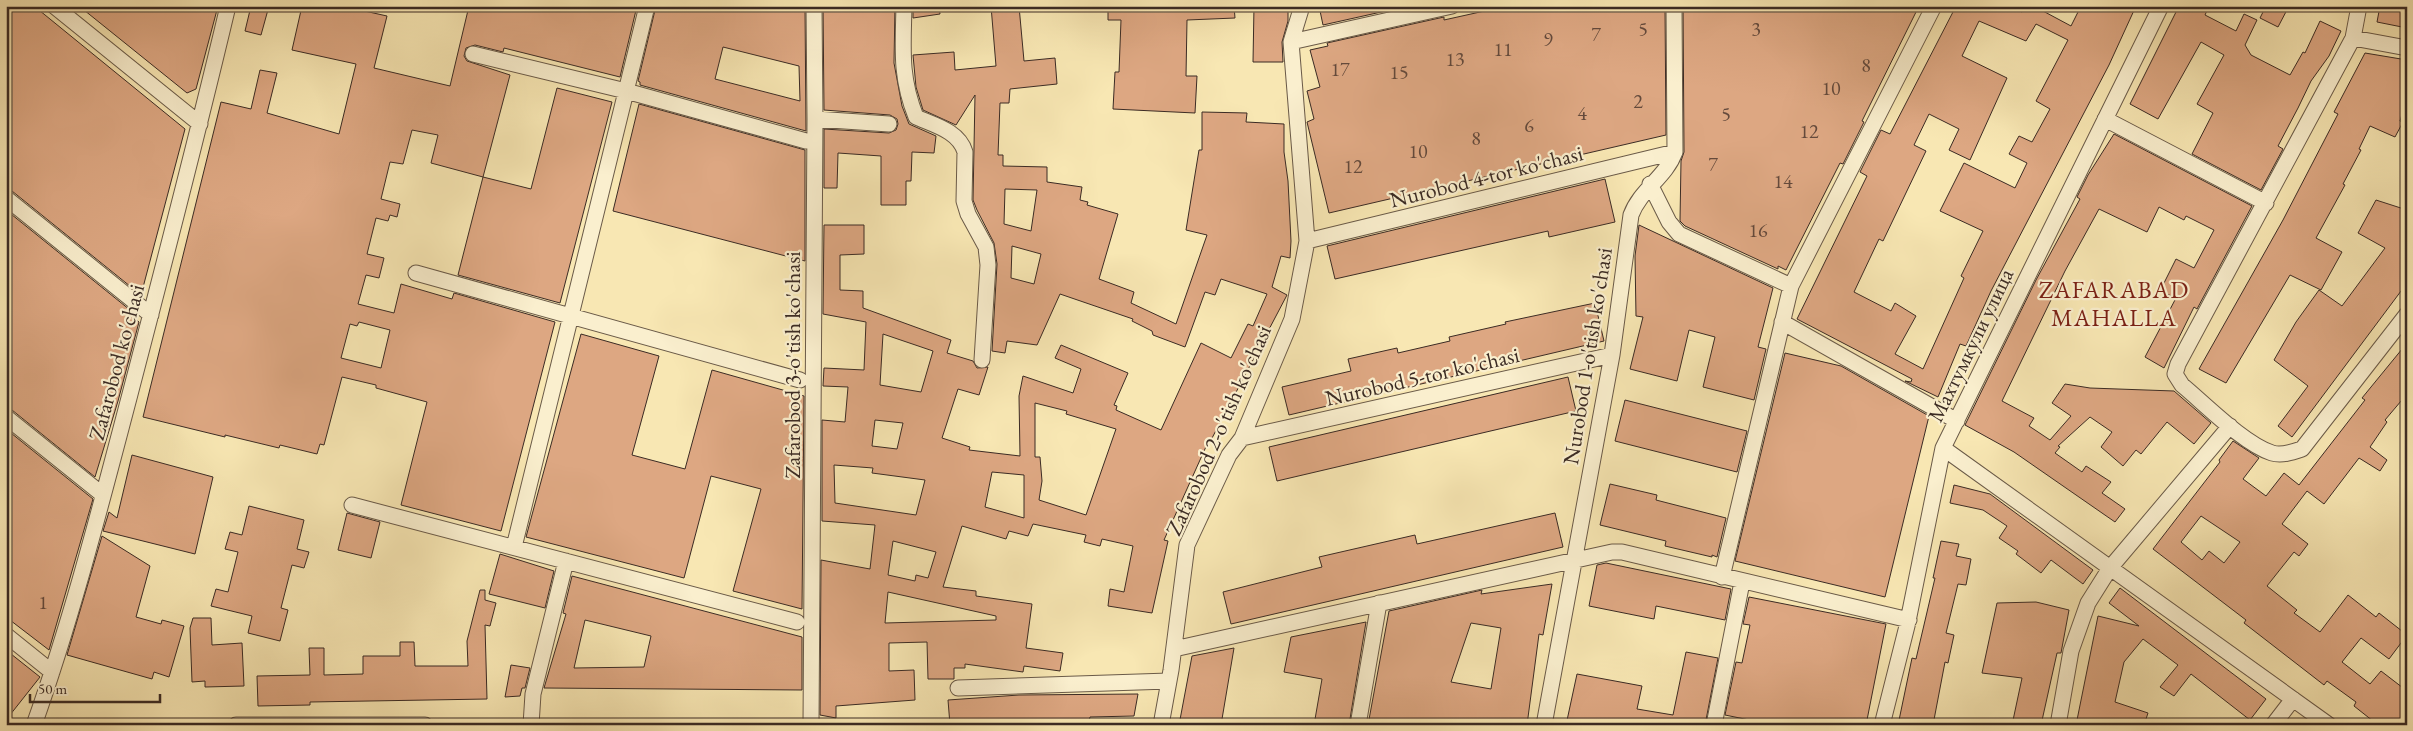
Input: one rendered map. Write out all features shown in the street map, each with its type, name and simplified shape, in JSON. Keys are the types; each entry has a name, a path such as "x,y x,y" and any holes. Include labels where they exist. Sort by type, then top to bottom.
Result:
{"street":[{"path":"54,6 200,124"},
{"name":"Zafarobod ko'chasi","path":"34,725 52,672 103,495 200,124 228,6"},
{"path":"514,547 647,6"},
{"name":"Zafarobod 3-o'tish ko'chasi","path":"811,725 814,6"},
{"path":"904,6 903,53 907,94 916,117 945,129 963,144 965,152 965,206 986,247 988,265 982,360"},
{"name":"Zafarobod 2-o'tish ko'chasi","path":"1162,725 1174,649 1186,546 1229,455 1242,438 1292,319 1307,241 1292,42 1302,6"},
{"path":"1292,42 1452,6"},
{"path":"1674,6 1675,152"},
{"path":"1722,577 1792,286 1934,6"},
{"name":"Махтумкули улица","path":"1882,725 1909,620 1943,448 2161,6"},
{"path":"2359,6 2353,38 2178,364 2175,374 2182,385 2230,426 2255,444 2272,453 2290,453 2302,448 2407,314"},
{"path":"2353,38 2407,48"},
{"path":"473,54 626,91 806,141"},
{"path":"2105,119 2266,203"},
{"path":"815,120 889,124"},
{"name":"Nurobod 1-o'tish ko'chasi","path":"1544,725 1612,355 1631,215 1635,202 1671,164 1675,152"},
{"name":"Nurobod 4-tor ko'chasi","path":"1307,241 1675,152"},
{"path":"1650,184 1669,222 1679,234 1792,286"},
{"path":"6,198 151,315"},
{"path":"416,273 800,380"},
{"path":"1782,322 1957,421"},
{"name":"Nurobod 5-tor ko'chasi","path":"1242,438 1612,355"},
{"path":"6,417 103,495"},
{"path":"2058,725 2071,651 2088,604 2110,568 2230,426"},
{"path":"1943,448 2329,725"},
{"path":"352,505 797,622"},
{"path":"1174,649 1379,602 1612,552 1622,552 1742,582 1909,620"},
{"path":"531,725 533,694 566,561"},
{"path":"1714,725 1742,582"},
{"path":"1358,725 1379,602"},
{"path":"6,635 52,672"},
{"path":"958,688 1169,681"},
{"path":"2273,725 2293,699"},
{"path":"236,725 425,725"}],"building":[{"path":"6,6 34,6 185,129 141,295 12,191 6,189"},
{"path":"79,6 218,6 196,89 187,93"},
{"path":"251,6 269,6 261,35 245,31"},
{"path":"302,6 342,6 387,16 374,68 450,86 469,6 637,6 620,77 504,48 503,52 475,45 466,48 464,56 467,61 510,75 483,177 431,163 438,135 412,130 403,164 390,162 381,199 400,204 397,217 390,215 388,221 376,218 367,254 384,258 379,278 366,275 358,304 394,313 401,284 452,299 454,293 555,322 501,531 401,505 427,402 376,388 376,385 342,377 324,445 320,444 317,454 280,445 279,448 225,435 225,437 143,417 221,102 251,109 260,70 277,73 267,113 339,134 356,64 292,50","holes":["359,322 390,330 381,368 341,358 350,324 357,326"]},
{"path":"656,6 805,6 806,131 640,85 638,81","holes":["723,47 799,66 800,101 715,79"]},
{"path":"823,6 895,6 894,63 902,106 909,124 936,136 934,153 912,152 911,181 906,181 906,205 881,205 881,156 838,153 837,188 824,188 824,129 889,133 896,130 898,124 897,119 890,115 824,110"},
{"path":"913,6 939,6 940,14 913,18"},
{"path":"991,6 1019,6 1024,61 1055,58 1057,84 1010,89 1009,103 1000,103 998,155 1003,155 1003,166 1047,167 1047,182 1082,187 1080,200 1088,202 1087,205 1118,214 1099,279 1134,292 1131,303 1176,324 1207,235 1186,230 1199,150 1202,150 1202,112 1247,113 1246,122 1284,124 1284,152 1288,181 1291,241 1290,258 1281,256 1272,287 1287,295 1211,440 1209,440 1164,540 1168,541 1152,613 1108,606 1110,589 1124,592 1133,546 1102,539 1100,546 1084,542 1086,535 1033,524 1028,536 1009,531 1006,539 962,526 943,587 976,591 976,596 1032,604 1026,648 1063,653 1060,671 1024,666 1023,672 965,664 965,668 954,668 954,679 928,679 927,642 889,643 889,671 914,670 915,700 836,706 836,718 820,715 821,560 870,569 875,525 822,521 822,420 845,422 848,387 823,386 824,368 864,370 866,322 823,314 824,225 864,225 864,254 840,255 840,290 863,291 863,308 951,340 947,353 973,361 977,368 988,367 979,395 958,389 942,438 970,447 969,450 1020,456 1019,396 1023,376 1073,393 1081,369 1055,358 1061,345 1128,373 1114,405 1117,406 1116,410 1161,430 1201,343 1231,358 1248,324 1253,326 1267,294 1221,279 1215,295 1205,292 1185,347 1153,335 1152,331 1132,321 1133,319 1060,294 1037,345 1007,341 1005,353 992,351 997,264 994,243 973,200 975,95 956,125 923,110 916,87 913,55 954,52 955,70 996,66","holes":["1005,189 1037,190 1031,231 1004,224","1012,246 1041,254 1034,284 1011,278","883,334 933,351 921,392 880,385","1035,403 1067,411 1066,414 1116,429 1086,515 1039,500 1042,481 1040,457 1035,457","875,420 903,423 897,449 872,446","834,465 873,468 872,473 925,480 916,515 835,503","992,472 1024,475 1024,518 985,507","893,541 936,552 928,578 916,575 915,581 888,575","888,592 996,616 996,620 885,623"]},
{"path":"1108,6 1234,6 1235,18 1187,20 1186,76 1197,76 1195,113 1113,109 1115,72 1119,72 1121,20 1108,20"},
{"path":"1254,6 1288,6 1288,21 1282,42 1283,62 1253,62"},
{"path":"1319,6 1408,6 1323,25"},
{"path":"1507,6 1665,6 1666,135 1329,213 1307,122 1314,119 1307,91 1320,87 1310,50 1328,46 1327,43 1444,17 1444,20"},
{"path":"1683,6 1919,6 1862,121 1864,122 1843,164 1840,163 1786,270 1778,266 1778,269 1685,226 1680,221 1681,161 1684,152"},
{"path":"1947,6 2009,6 2022,12 2024,6 2045,6 2043,11 2071,26 2081,6 2136,6 2109,65 1991,291 1966,346 1960,344 1938,397 1905,381 1911,382 1912,379 1797,319 1867,176 1860,172 1881,130 1890,134 1954,10","holes":["1979,21 2026,41 2036,24 2068,40 2036,101 2050,109 2032,142 2019,136 2009,154 2027,163 2015,188 1964,163 1940,211 1983,231 1961,276 1964,278 1923,369 1895,354 1916,316 1895,303 1891,311 1854,292 1879,239 1883,241 1926,151 1914,145 1929,114 1959,129 1949,150 1970,160 2007,78 1962,56"]},
{"path":"2179,6 2209,6 2205,15 2236,31 2244,14 2257,20 2245,45 2251,55 2290,75 2303,52 2305,53 2320,21 2341,31 2329,56 2311,81 2278,146 2283,149 2261,190 2192,154 2213,113 2197,104 2224,55 2201,42 2158,119 2130,104"},
{"path":"2266,6 2289,6 2278,27 2260,18"},
{"path":"2380,6 2407,6 2407,28 2377,22"},
{"path":"2365,53 2407,60 2407,97 2400,121 2403,122 2395,137 2370,126 2359,149 2361,150 2343,184 2345,185 2316,238 2342,252 2321,290 2290,275 2226,383 2199,369 2283,220 2338,114 2334,112"},
{"path":"557,88 612,102 560,303 458,275 483,177 531,189"},
{"path":"639,104 805,150 805,261 613,211"},
{"path":"2114,134 2252,206 2197,309 2194,307 2164,368 2145,357 2176,298 2160,291 2176,259 2194,268 2214,230 2186,216 2184,220 2159,207 2147,232 2099,209 2065,271 2002,401 2034,418 2029,426 2050,440 2071,416 2052,403 2065,384 2090,388 2174,391 2211,423 2194,444 2167,422 2141,454 2136,450 2123,466 2101,447 2112,432 2090,417 2058,446 2060,447 2055,453 2082,472 2086,466 2111,482 2102,493 2125,509 2115,522 2014,452 1965,425 2036,280 2080,199 2077,197 2088,175"},
{"path":"1605,179 1615,222 1549,237 1548,231 1335,279 1327,246"},
{"path":"2376,200 2407,210 2407,283 2292,437 2278,426 2308,386 2274,360 2296,322 2319,290 2342,306 2385,248 2358,233"},
{"path":"6,210 135,314 134,318 139,322 95,477 12,410 6,408"},
{"path":"1639,225 1773,288 1758,347 1766,349 1754,400 1703,387 1715,337 1689,330 1677,381 1630,369 1643,317 1636,316 1635,256"},
{"path":"1595,303 1604,341 1289,415 1282,387 1351,371 1348,359 1397,348 1398,353 1450,341 1449,337 1506,324 1505,322"},
{"path":"581,334 659,356 632,455 685,469 712,370 804,396 802,609 733,591 761,489 711,476 684,578 526,537"},
{"path":"2407,343 2407,394 2385,420 2387,422 2370,447 2387,460 2380,471 2359,458 2324,504 2307,491 2282,524 2308,544 2299,556 2294,552 2267,586 2297,610 2294,613 2320,632 2348,595 2376,617 2379,613 2407,635 2389,659 2361,638 2342,662 2370,684 2381,671 2407,691 2407,725 2378,725 2354,706 2356,702 2327,681 2324,685 2244,623 2246,620 2153,549 2220,462 2219,460 2233,441 2259,458 2243,479 2266,496 2284,473 2299,485 2365,400 2362,398","holes":["2201,516 2240,542 2224,563 2209,551 2202,560 2181,542"]},
{"path":"1785,353 1841,366 1929,416 1885,597 1735,561"},
{"path":"1568,377 1576,411 1277,481 1269,447"},
{"path":"1625,400 1747,431 1737,472 1615,441"},
{"path":"6,429 93,499 49,650 6,617"},
{"path":"132,455 213,477 195,554 103,531 109,512 117,518"},
{"path":"1610,484 1657,495 1656,500 1726,518 1717,557 1665,546 1666,541 1600,525"},
{"path":"1954,485 1990,494 2093,570 2083,584 2051,560 2041,573 2016,554 2018,551 1999,538 2007,526 1983,510 1950,503"},
{"path":"249,506 304,520 297,549 309,552 304,568 292,565 281,608 288,610 280,641 248,633 252,616 211,606 216,589 228,592 238,552 225,549 230,532 242,535"},
{"path":"347,513 380,522 371,558 338,550"},
{"path":"1555,513 1563,547 1231,624 1223,592 1322,567 1319,557 1415,535 1417,544"},
{"path":"102,536 150,566 136,617 161,624 162,620 184,626 169,677 154,672 152,679 67,655"},
{"path":"1941,541 1959,544 1956,556 1971,559 1966,585 1958,584 1946,633 1954,635 1948,663 1945,662 1933,725 1898,725 1912,658 1916,659 1935,578 1933,578"},
{"path":"500,554 554,571 545,608 489,594"},
{"path":"1606,563 1731,589 1725,620 1656,606 1654,619 1589,606 1597,565"},
{"path":"572,576 802,637 802,690 544,688 566,614 563,613","holes":["585,620 651,636 644,667 574,668"]},
{"path":"1552,584 1543,635 1539,634 1527,725 1368,725 1389,611 1482,590 1481,594","holes":["1471,623 1501,628 1491,689 1451,682"]},
{"path":"2120,588 2266,699 2250,720 2191,674 2174,696 2160,687 2178,665 2143,639 2124,662 2115,702 2148,713 2144,725 2076,725 2098,616 2139,626 2109,603"},
{"path":"480,590 485,590 485,600 496,603 490,626 485,625 487,699 310,702 310,705 258,706 257,676 310,675 309,648 324,648 324,675 363,674 363,656 400,656 400,642 414,642 415,666 468,666 467,641"},
{"path":"1749,597 1886,624 1866,725 1774,725 1725,715 1736,662 1742,663 1750,625 1743,624"},
{"path":"2036,602 2069,610 2061,653 2057,653 2041,725 2012,725 2022,678 1982,673 1997,603"},
{"path":"193,618 211,618 212,645 242,643 244,686 205,687 205,681 192,682 190,628"},
{"path":"1366,622 1349,725 1314,725 1322,679 1284,672 1291,637"},
{"path":"1234,648 1221,725 1179,725 1192,656"},
{"path":"6,650 40,677 6,720"},
{"path":"1686,652 1718,658 1705,725 1566,725 1577,674 1642,686 1637,709 1673,715"},
{"path":"511,665 530,668 525,688 522,688 520,696 505,697"},
{"path":"1138,694 1134,716 1090,717 1088,725 1019,725 1019,722 950,725 948,700 1019,695"}],"district":[{"name":"ZAFARABAD MAHALLA","path":"2114,304"}]}
